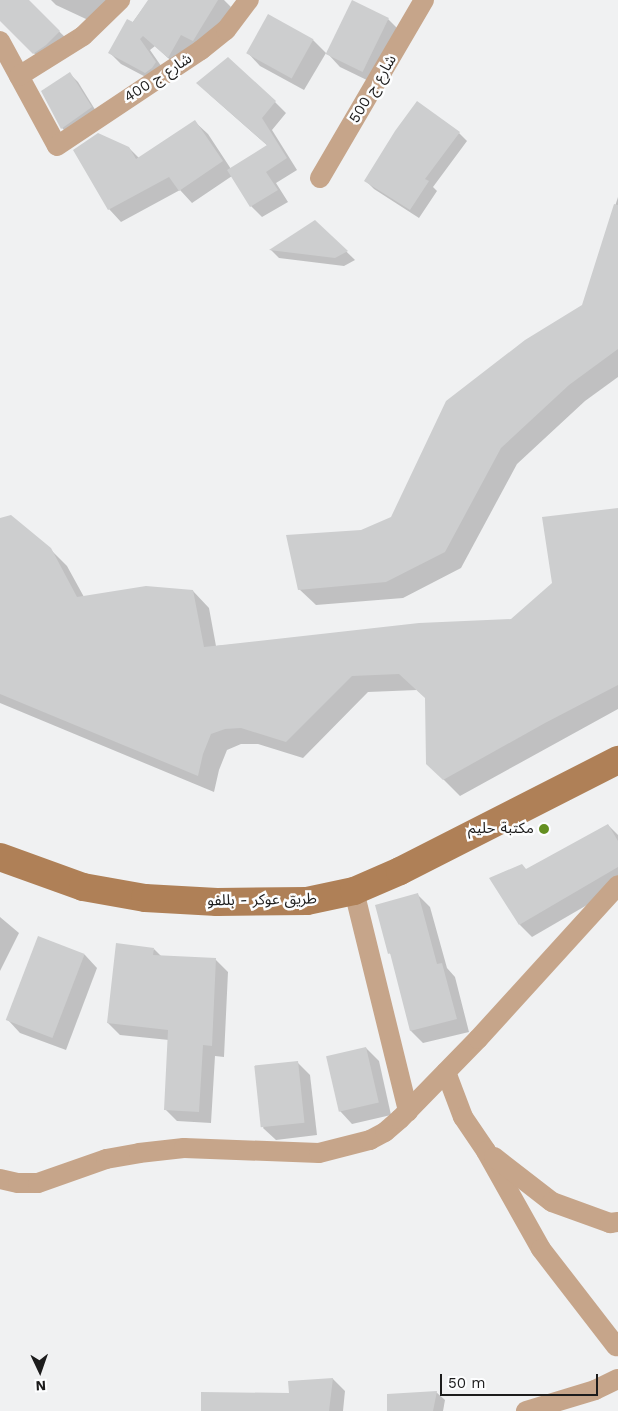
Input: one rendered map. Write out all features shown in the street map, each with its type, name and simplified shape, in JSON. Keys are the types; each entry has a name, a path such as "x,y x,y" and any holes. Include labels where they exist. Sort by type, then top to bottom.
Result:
{"street":[{"path":"0,41 19,76 83,36 120,0"},
{"name":"شارع ج 400","path":"19,76 57,146 201,50 226,30 249,0"},
{"name":"شارع ج 500","path":"320,178 424,0"},
{"name":"طريق عوكر - بللفو","path":"0,857 83,887 145,898 274,902 307,901 354,891 400,872 618,760"},
{"path":"0,1179 18,1183 38,1183 106,1159 184,1148 319,1153 370,1140 385,1132 446,1072 618,885"},
{"path":"354,891 408,1111"},
{"path":"446,1072 463,1117 486,1151 541,1249 616,1346"},
{"path":"486,1151 552,1202 610,1222 618,1222"},
{"path":"526,1411 595,1390 618,1379"}],"building":[{"path":"0,0 29,0 60,31 46,45 33,54 0,21"},
{"path":"148,0 218,0 193,41 181,35 168,58 143,36 140,39 156,62 145,73 108,53 127,19 133,22"},
{"path":"352,0 389,18 363,72 326,54"},
{"path":"268,14 313,39 292,79 246,53"},
{"path":"228,57 276,101 262,118 287,158 266,172 278,190 250,207 227,170 267,145 196,83"},
{"path":"70,72 92,107 61,129 41,91"},
{"path":"417,101 460,132 425,179 429,181 410,210 364,181 395,131"},
{"path":"195,120 223,161 179,191 169,177 108,210 73,150 98,133 129,147 136,159"},
{"path":"614,204 618,205 618,349 569,385 501,448 445,552 386,582 298,590 286,535 361,530 391,517 446,401 525,340 582,305"},
{"path":"315,220 348,251 335,258 269,250"},
{"path":"618,508 618,685 443,780 426,764 425,698 399,674 352,676 286,742 241,728 225,729 211,734 203,754 198,776 0,694 0,518 11,515 51,548 77,597 146,586 193,590 204,647 419,623 511,619 552,583 542,517"},
{"path":"608,824 618,841 618,867 519,925 489,878 522,864 526,869"},
{"path":"418,893 437,964 442,963 457,1019 410,1031 390,953 388,954 375,905"},
{"path":"38,936 85,954 52,1038 6,1020"},
{"path":"116,943 154,948 153,955 216,958 212,1046 203,1045 199,1112 164,1110 168,1030 107,1023"},
{"path":"366,1047 379,1103 339,1112 326,1056"},
{"path":"298,1061 304,1123 261,1127 254,1066"},
{"path":"333,1378 329,1411 201,1411 201,1392 289,1393 288,1381"},
{"path":"437,1391 433,1411 387,1411 387,1394"}],"place":[{"name":"مكتبة حليم","path":"544,829"}]}
